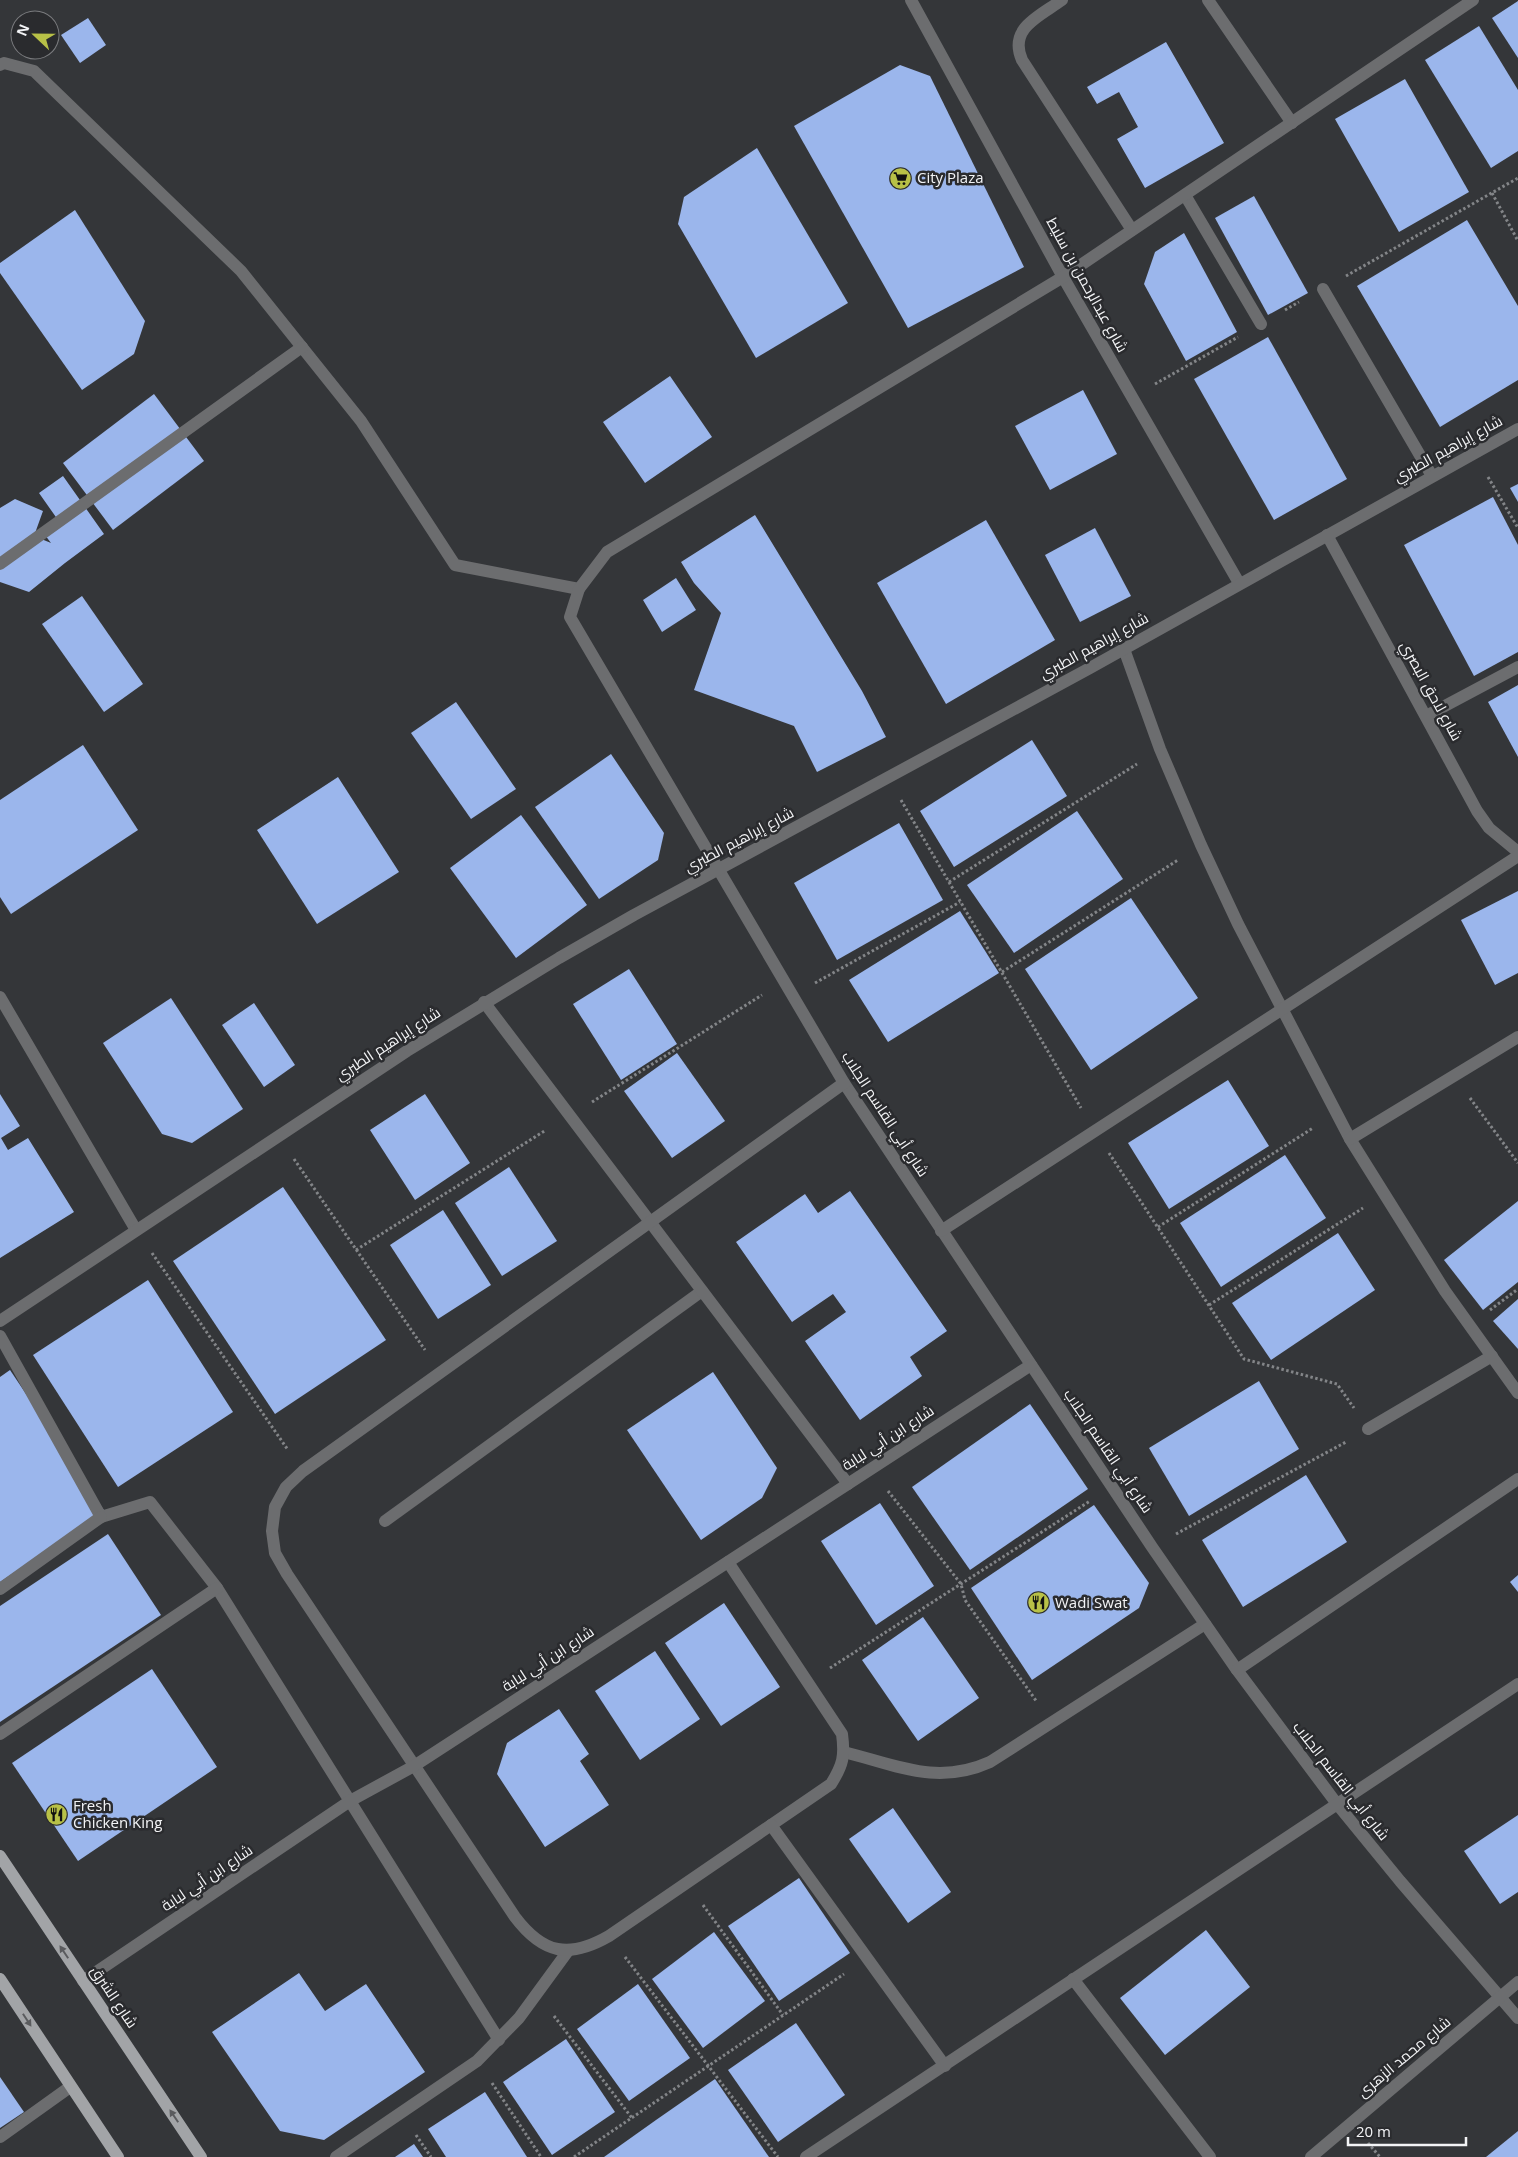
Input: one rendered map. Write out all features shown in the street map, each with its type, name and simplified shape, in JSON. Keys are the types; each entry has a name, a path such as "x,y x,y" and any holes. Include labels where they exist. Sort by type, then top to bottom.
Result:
{"main road":[{"name":"شارع الشرق","path":"0,1856 201,2157"},
{"path":"0,1979 118,2157"}],"street":[{"name":"شارع عبدالرحمن بن سليط","path":"911,0 1063,277 1239,583"},
{"path":"1062,0 1023,28 1018,39 1017,50 1132,230"},
{"path":"1208,0 1292,122"},
{"name":"شارع أبي القاسم الجلاب","path":"1473,0 1063,277 606,552 579,588 570,617 844,1084 1112,1487 1237,1670 1338,1804 1400,1881 1518,2018"},
{"path":"0,65 4,63 34,71 241,271 361,421 455,565 579,588"},
{"path":"1185,195 1261,324"},
{"path":"1323,289 1432,476"},
{"path":"0,564 302,347"},
{"name":"شارع إبراهيم الطبري","path":"0,1321 484,1002 626,919 1124,649 1239,583 1518,429"},
{"name":"شارع لاحق البصري","path":"1328,535 1489,828 1518,852"},
{"path":"1124,649 1160,749 1201,845 1238,924 1336,1113 1350,1139 1445,1291 1518,1393"},
{"path":"1426,716 1518,667"},
{"path":"941,1231 1518,856"},
{"path":"0,997 136,1230"},
{"path":"484,1002 848,1484"},
{"path":"1350,1139 1518,1037"},
{"path":"728,1562 842,1734 844,1752 840,1769 830,1784 609,1936 590,1947 568,1951 547,1946 528,1935 514,1917 287,1574 276,1553 272,1531 275,1507 286,1487 303,1471 844,1084"},
{"path":"385,1521 702,1291"},
{"path":"0,1336 101,1517"},
{"path":"1368,1430 1492,1356"},
{"name":"شارع ابن أبي لبابة","path":"83,1981 350,1801 414,1766 1032,1365"},
{"path":"1237,1670 1518,1479"},
{"path":"0,1589 101,1517 150,1502 217,1588 499,2040"},
{"path":"0,1734 217,1588"},
{"path":"844,1752 926,1773 959,1773 990,1762 1205,1624"},
{"path":"806,2157 1518,1684"},
{"path":"771,1825 944,2066"},
{"path":"336,2157 477,2062 519,2018 568,1951"},
{"path":"1073,1980 1210,2157"},
{"name":"شارع محمد الزهرى","path":"1311,2157 1518,1982"},
{"path":"0,2138 70,2087"}],"path":[{"path":"1492,193 1518,241"},
{"path":"1474,453 1518,528"},
{"path":"949,882 1160,749"},
{"path":"888,778 1094,1131 1244,1359 1337,1384 1368,1430 1152,1546"},
{"path":"1002,972 1201,845"},
{"path":"793,995 961,902"},
{"path":"1454,1076 1518,1163"},
{"path":"1158,1227 1336,1113"},
{"path":"278,1136 440,1373"},
{"path":"1209,1305 1384,1194"},
{"path":"136,1230 303,1471"},
{"path":"1470,1326 1518,1289"},
{"path":"871,1469 960,1584 965,1600 1051,1722"},
{"path":"808,1681 1112,1487"},
{"path":"687,1883 783,2015"},
{"path":"609,1936 778,2157"},
{"path":"574,2157 867,1958"},
{"path":"537,1993 632,2118"},
{"path":"477,2062 541,2157"}],"building":[{"path":"1518,1 1518,58 1492,18"},
{"path":"88,18 106,45 80,63 61,35"},
{"path":"1479,26 1518,90 1518,151 1491,168 1425,60"},
{"path":"1166,42 1224,143 1145,188 1117,139 1138,127 1119,92 1097,104 1087,87"},
{"name":"City Plaza","path":"900,65 930,76 1024,267 908,328 794,126"},
{"path":"1405,79 1469,192 1399,232 1335,119"},
{"path":"757,148 848,303 756,358 678,224 684,197"},
{"path":"1254,196 1308,293 1268,315 1215,218"},
{"path":"75,210 145,321 134,354 82,390 0,273 0,263"},
{"path":"1467,220 1518,306 1518,380 1440,427 1357,286"},
{"path":"1184,233 1237,332 1186,361 1144,284 1155,252"},
{"path":"1268,337 1347,479 1274,520 1194,379"},
{"path":"670,376 712,437 645,483 603,422"},
{"path":"1083,390 1117,454 1050,490 1015,426"},
{"path":"154,394 204,461 113,530 63,463"},
{"path":"63,476 104,534 29,592 0,582 0,508 15,499 43,511 34,536 51,543 42,531 58,520 39,493"},
{"path":"1518,484 1518,502 1510,488"},
{"path":"1493,497 1518,545 1518,652 1474,676 1404,545"},
{"path":"755,515 862,691 886,737 817,772 794,726 694,690 721,613 694,583 681,562"},
{"path":"986,520 1055,640 946,704 877,583"},
{"path":"1095,528 1131,596 1080,622 1045,555"},
{"path":"676,578 696,610 662,632 643,600"},
{"path":"82,596 143,684 104,712 42,624"},
{"path":"1518,685 1518,757 1488,702"},
{"path":"456,702 516,789 471,819 411,733"},
{"path":"1032,740 1067,796 954,867 920,811"},
{"path":"83,745 138,830 11,914 0,897 0,800"},
{"path":"611,754 664,833 658,860 599,899 535,807"},
{"path":"338,777 399,872 317,924 257,830"},
{"path":"1077,811 1123,879 1014,953 967,885"},
{"path":"521,815 587,905 516,958 450,868"},
{"path":"899,823 943,900 837,960 794,883"},
{"path":"1518,891 1518,973 1495,985 1461,920"},
{"path":"1131,898 1198,998 1091,1070 1025,969"},
{"path":"960,911 999,973 888,1042 849,980"},
{"path":"629,969 677,1044 621,1080 573,1004"},
{"path":"171,998 243,1109 192,1143 162,1134 103,1043"},
{"path":"254,1003 295,1065 264,1087 222,1025"},
{"path":"677,1053 725,1121 672,1158 624,1091"},
{"path":"1228,1080 1269,1146 1169,1209 1128,1143"},
{"path":"0,1094 20,1126 1,1138 8,1150 28,1138 74,1212 0,1258"},
{"path":"425,1094 470,1163 415,1200 370,1130"},
{"path":"1285,1155 1326,1218 1221,1287 1180,1223"},
{"path":"509,1167 557,1241 502,1276 455,1203"},
{"path":"283,1187 386,1340 275,1414 173,1261"},
{"path":"850,1191 947,1331 910,1357 922,1376 860,1420 805,1341 846,1312 833,1294 792,1322 736,1242 805,1194 818,1213"},
{"path":"1518,1201 1518,1282 1483,1310 1444,1260"},
{"path":"443,1210 491,1285 438,1319 390,1245"},
{"path":"1338,1233 1375,1290 1271,1360 1232,1303"},
{"path":"148,1280 233,1412 118,1487 33,1355"},
{"path":"1518,1299 1518,1349 1493,1321"},
{"path":"10,1370 105,1512 0,1582 0,1377"},
{"path":"713,1372 777,1468 762,1498 701,1540 627,1430"},
{"path":"1259,1381 1299,1449 1189,1516 1149,1448"},
{"path":"1030,1404 1088,1489 970,1570 912,1487"},
{"path":"1306,1475 1347,1542 1243,1607 1202,1540"},
{"path":"880,1503 934,1586 876,1625 821,1541"},
{"path":"1094,1505 1149,1583 1139,1608 1032,1680 971,1588"},
{"path":"108,1534 161,1615 0,1722 0,1606"},
{"path":"1518,1575 1518,1592 1510,1582"},
{"path":"724,1603 780,1687 721,1726 665,1643"},
{"path":"923,1617 979,1698 918,1741 862,1660"},
{"path":"655,1651 700,1719 640,1760 595,1691"},
{"path":"152,1669 217,1767 78,1861 12,1763"},
{"path":"559,1709 589,1754 580,1761 609,1805 545,1847 497,1774 507,1743"},
{"path":"893,1808 951,1892 908,1923 849,1839"},
{"path":"1518,1815 1518,1892 1500,1904 1464,1851"},
{"path":"799,1878 850,1953 779,2001 728,1926"},
{"path":"1206,1930 1250,1987 1165,2055 1120,1998"},
{"path":"714,1932 765,2001 703,2048 652,1979"},
{"path":"299,1973 325,2011 366,1984 425,2072 324,2140 280,2131 212,2032"},
{"path":"638,1984 690,2058 629,2101 577,2029"},
{"path":"796,2023 845,2095 778,2142 728,2070"},
{"path":"566,2039 615,2112 552,2155 503,2082"},
{"path":"0,2077 24,2112 0,2128"},
{"path":"715,2079 769,2157 604,2157 656,2120"},
{"path":"485,2092 527,2157 446,2157 428,2129"},
{"path":"1518,2131 1518,2157 1486,2157"},
{"path":"414,2144 423,2157 395,2157"}],"place":[{"name":"City Plaza","path":"901,178"},
{"name":"Wadi Swat","path":"1039,1603"},
{"name":"Fresh Chicken King","path":"57,1815"}]}
